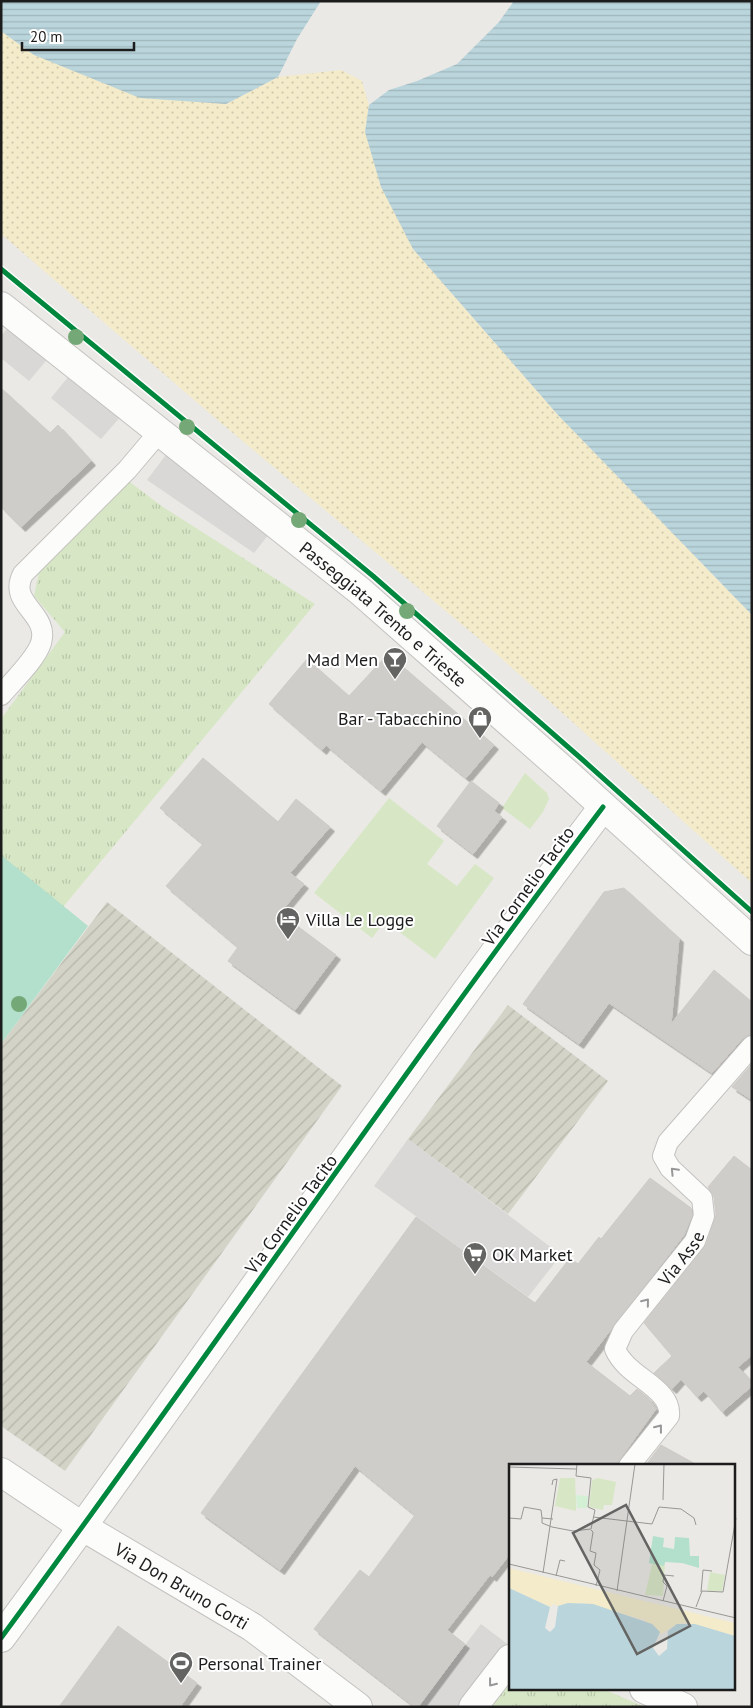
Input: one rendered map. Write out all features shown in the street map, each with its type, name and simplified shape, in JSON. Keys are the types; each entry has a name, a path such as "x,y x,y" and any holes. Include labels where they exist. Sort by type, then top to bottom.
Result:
{"street":[{"name":"Passeggiata Trento e Trieste","path":"1,306 360,591 752,941"},
{"name":"Via Cornelio Tacito","path":"1,1638 83,1527 452,1012 603,807"},
{"name":"Via Don Bruno Corti","path":"1,1472 83,1527 252,1627 358,1707"},
{"path":"473,1707 509,1660"},
{"path":"646,1690 683,1707"}],"lane":[{"path":"1,695 36,653 43,635 41,626 18,592 19,583 24,574 127,470 160,431"},
{"name":"Via Asse","path":"631,1464 668,1416 670,1406 666,1398 628,1368 619,1358 615,1349 623,1331 695,1241 704,1216 702,1198 670,1168 663,1156 668,1142 752,1046"}],"shaded area":[{"path":"17,317 56,349 29,381 1,358 1,336"},
{"path":"78,365 129,407 101,439 51,398"},
{"path":"175,443 277,524 254,553 147,480"},
{"path":"107,902 342,1086 65,1471 1,1426 1,1044"},
{"path":"508,1005 608,1081 508,1214 408,1139"},
{"path":"408,1139 561,1255 528,1297 374,1186"},
{"path":"481,1624 509,1645 473,1707 418,1707"}],"green space":[{"path":"127,480 163,507 315,604 63,907 1,915 1,719 65,632 34,596 40,567"},
{"path":"525,773 547,793 549,799 543,812 530,829 502,808"},
{"path":"389,798 444,841 427,864 457,886 475,864 494,878 435,959 385,921 372,938 314,893"},
{"path":"1,855 88,926 1,1044"},
{"path":"509,1678 509,1690 605,1690 645,1707 489,1707"}],"sand":[{"path":"1,31 34,55 226,104 278,77 341,70 362,81 369,105 365,132 413,249 558,415 752,615 752,883 490,648 227,428 1,234"}],"water":[{"path":"1,1 321,1 297,39 278,77 226,104 140,98 34,55 1,31"},
{"path":"514,1 752,1 752,615 558,415 413,249 381,187 365,132 369,105 389,90 417,81 457,64 499,22"}],"building":[{"path":"1,388 50,433 58,425 91,461 21,527 1,507"},
{"path":"388,654 494,745 466,778 422,742 381,791 326,745 322,750 269,704 307,659 349,696"},
{"path":"203,758 278,822 296,799 330,827 290,873 304,884 280,913 336,955 295,1010 228,961 238,947 166,886 203,844 160,808"},
{"path":"471,781 499,803 494,811 502,817 473,854 437,826"},
{"path":"624,888 679,938 671,1024 714,970 752,1002 752,1034 743,1038 712,1073 609,1003 579,1044 523,1004 604,892"},
{"path":"752,1064 752,1100 732,1087"},
{"path":"734,1156 752,1170 752,1355 738,1367 752,1382 752,1386 722,1412 704,1391 697,1397 681,1379 672,1389 654,1373 672,1356 644,1323 706,1245 716,1215 714,1197 708,1187"},
{"path":"650,1178 691,1208 692,1215 684,1235 586,1362 630,1396 637,1389 648,1398 656,1409 618,1464 509,1464 509,1555 492,1577 490,1575 447,1630 465,1644 418,1707 415,1707 314,1629 360,1570 369,1577 415,1515 355,1466 280,1570 201,1513 416,1217 535,1303 570,1258 578,1264 599,1237 601,1239"},
{"path":"661,1445 695,1464 647,1464"},
{"path":"118,1626 197,1683 180,1707 59,1707"}],"cycle path":[{"path":"1,269 373,576 584,761 752,912"},
{"path":"1,1638 451,1013 603,807"}],"place":[{"name":"Mad Men","path":"395,680"},
{"name":"Bar - Tabacchino","path":"480,739"},
{"name":"Villa Le Logge","path":"288,940"},
{"name":"OK Market","path":"475,1275"},
{"name":"Personal Trainer","path":"181,1684"}]}
